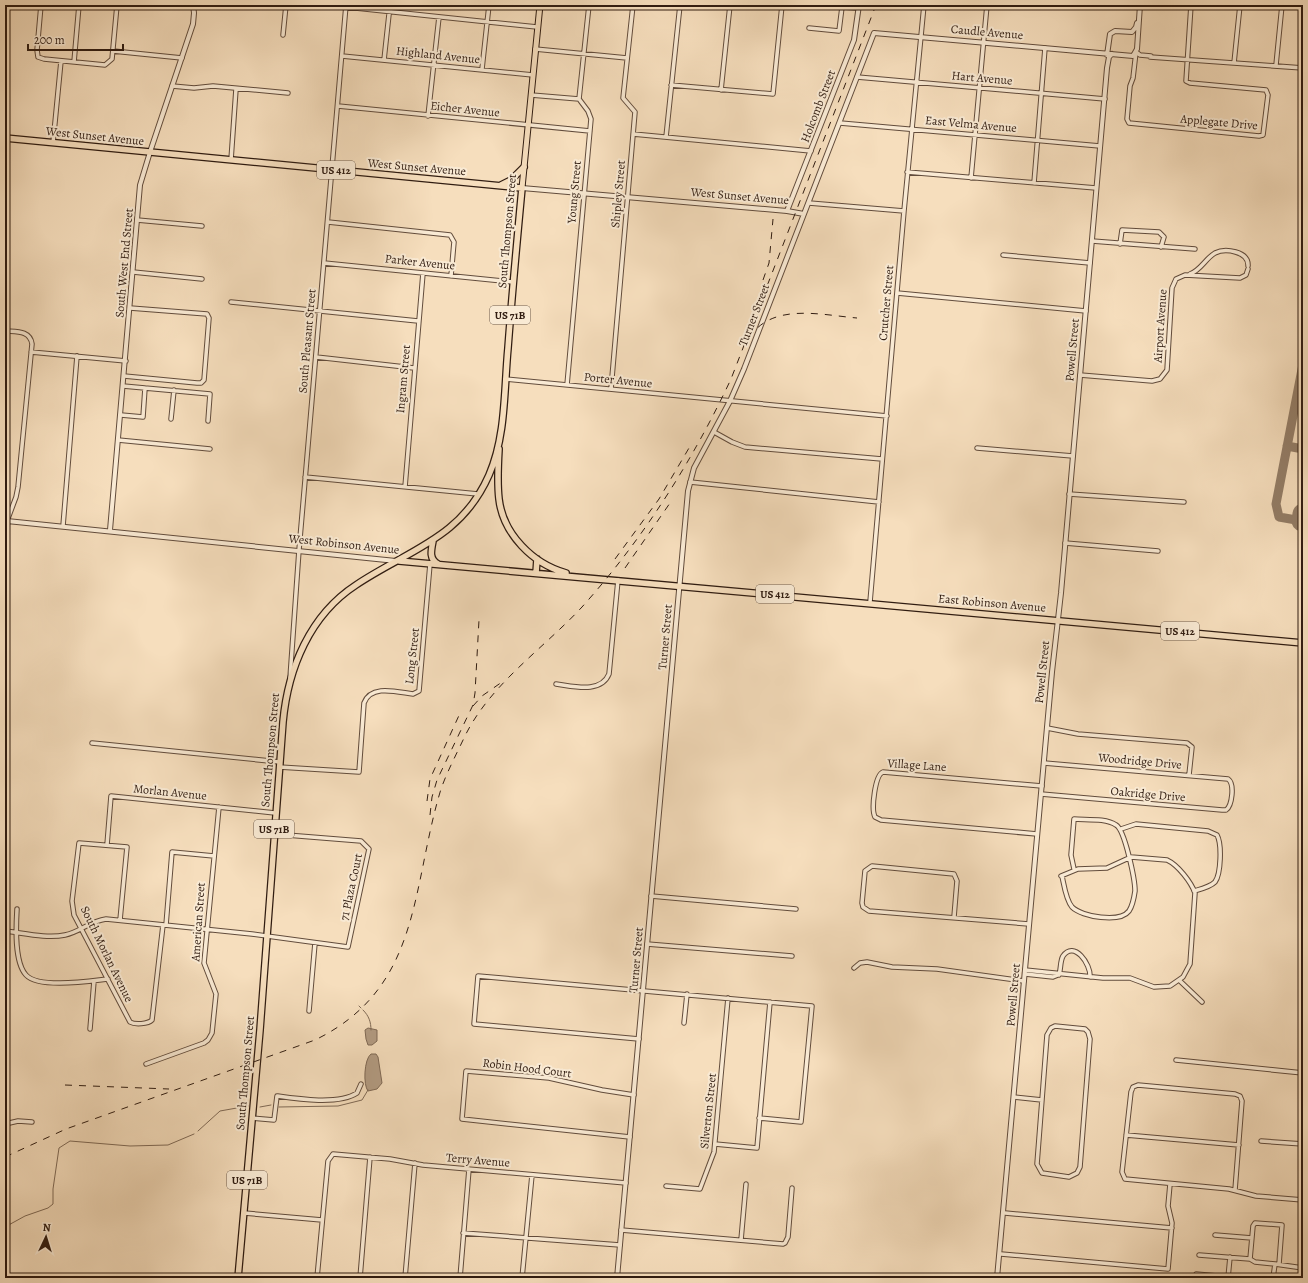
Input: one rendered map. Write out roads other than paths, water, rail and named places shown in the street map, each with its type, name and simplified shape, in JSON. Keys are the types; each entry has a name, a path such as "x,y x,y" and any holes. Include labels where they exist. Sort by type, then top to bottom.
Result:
{"highway":[{"name":"West Sunset Avenue","path":"5,138 522,188"},
{"path":"498,186 511,180 524,168"},
{"name":"South Thompson Street","path":"238,1278 267,937 273,834 285,698 289,679 305,642 324,613 338,598 356,585 433,541 452,527 478,494 489,475 499,442 522,188"},
{"name":"US 412","path":"499,442 498,482 501,509 509,528 521,545 539,561 549,568 578,577"},
{"path":"489,475 498,482"},
{"path":"433,541 431,558 437,564 444,566"},
{"name":"West Robinson Avenue","path":"399,561 680,585"},
{"path":"538,574 539,561"},
{"name":"East Robinson Avenue","path":"680,585 1303,643"}],"main road":[{"name":"South Thompson Street","path":"522,188 540,5"}],"street":[{"path":"41,5 37,54 41,58 105,65 111,62 117,5"},
{"path":"74,62 79,5"},
{"name":"South West End Street","path":"110,530 126,361 140,185 194,19 193,5"},
{"path":"283,35 286,5"},
{"path":"384,60 390,5"},
{"path":"482,69 489,5"},
{"path":"531,95 579,99 589,5"},
{"name":"Shipley Street","path":"611,389 635,112 624,98 633,5"},
{"path":"666,137 680,5"},
{"path":"721,90 730,5"},
{"path":"671,85 772,94 782,5"},
{"name":"Crutcher Street","path":"870,602 907,172 924,5"},
{"path":"971,178 978,88 987,5"},
{"path":"1135,54 1138,37 1140,5"},
{"path":"1186,59 1191,5"},
{"path":"1234,63 1240,5"},
{"path":"1276,65 1282,5"},
{"path":"346,6 389,12 537,27"},
{"name":"South Pleasant Street","path":"289,679 346,6"},
{"path":"809,28 839,31 842,7 859,6"},
{"name":"Holcomb Street","path":"787,211 854,40 859,6"},
{"path":"1132,32 1136,28 1139,15"},
{"path":"428,116 439,17"},
{"path":"1108,48 1109,37 1112,32 1132,32 1138,37"},
{"name":"Caudle Avenue","path":"874,33 1110,54"},
{"name":"Turner Street","path":"617,1278 690,482 694,468 730,401 809,203 874,33"},
{"path":"1034,183 1045,48"},
{"name":"Caudle Avenue","path":"1098,52 1108,48"},
{"name":"Powell Street","path":"997,1278 1001,1254 1037,834 1073,456 1104,99 1110,54 1108,48"},
{"path":"535,49 627,58"},
{"path":"113,51 182,58"},
{"path":"1110,54 1135,54 1303,68"},
{"name":"Applegate Drive","path":"1135,54 1127,119 1131,124 1259,136 1264,135 1268,91 1188,82 1185,78 1186,59"},
{"name":"Highland Avenue","path":"342,56 533,75"},
{"path":"53,142 61,61"},
{"name":"Hart Avenue","path":"858,77 1104,99"},
{"path":"172,86 288,93"},
{"path":"231,160 236,89"},
{"name":"Young Street","path":"568,385 590,131 590,115 579,99"},
{"name":"Eicher Avenue","path":"338,106 590,131"},
{"name":"East Velma Avenue","path":"840,123 1100,146"},
{"path":"633,134 811,151"},
{"path":"907,172 1096,188"},
{"name":"West Sunset Avenue","path":"522,188 787,211 804,214"},
{"path":"809,203 904,211"},
{"path":"137,220 202,226"},
{"path":"328,222 447,234 452,236 454,242 451,276"},
{"path":"1120,244 1122,230 1160,232 1164,237 1160,247"},
{"path":"1092,241 1195,249"},
{"name":"Airport Avenue","path":"1080,375 1152,381 1162,377 1167,370 1173,285 1179,277 1198,271 1214,254 1220,252 1242,254 1247,259 1248,267 1246,275 1238,278 1189,275"},
{"path":"1003,255 1090,263"},
{"name":"Parker Avenue","path":"324,263 513,282"},
{"path":"133,272 202,279"},
{"name":"Ingram Street","path":"405,487 422,273"},
{"path":"897,293 1086,311"},
{"path":"231,302 418,321"},
{"path":"124,376 197,383 201,383 204,380 209,318 207,314 130,308"},
{"path":"5,331 21,332 29,336 32,344 18,487 5,529"},
{"path":"31,352 126,361"},
{"path":"63,526 77,356"},
{"path":"316,357 414,368"},
{"name":"Porter Avenue","path":"505,379 887,416"},
{"path":"123,386 210,394 208,421"},
{"path":"121,415 143,417 146,388"},
{"path":"171,419 174,390"},
{"path":"714,432 745,447 882,459"},
{"path":"118,440 210,449"},
{"path":"977,448 1073,456"},
{"path":"305,477 478,494"},
{"path":"690,482 879,502"},
{"path":"1069,494 1184,502"},
{"name":"West Robinson Avenue","path":"7,521 110,530 399,561"},
{"path":"1065,543 1158,551"},
{"name":"Long Street","path":"280,764 359,772 364,703 367,697 374,692 413,694 418,691 430,564"},
{"path":"556,684 596,686 607,680 609,674 618,580"},
{"path":"1047,728 1078,734 1187,743 1192,747 1189,775"},
{"path":"92,743 280,764"},
{"name":"Woodridge Drive","path":"1044,763 1228,779 1232,784"},
{"name":"Village Lane","path":"1037,834 881,820 874,814 874,802 877,778 883,772 1042,786"},
{"name":"Oakridge Drive","path":"1041,794 1226,810 1230,805 1232,784"},
{"name":"Morlan Avenue","path":"107,845 111,796 276,813"},
{"name":"American Street","path":"146,1064 204,1043 211,1037 216,994 204,963 219,807"},
{"path":"1025,972 1090,977 1130,978 1159,987 1170,986 1180,980 1186,973 1190,964 1194,891 1191,884 1170,861 1128,857 1107,868 1074,870 1061,876 1069,900 1074,908 1086,914 1113,918 1121,917 1130,910 1134,896 1134,886 1128,857 1121,829 1110,822 1074,819 1071,855 1074,870"},
{"path":"1121,829 1136,824 1208,831 1217,836 1221,845 1218,875 1211,885 1194,891"},
{"name":"71 Plaza Court","path":"5,931 58,936 73,932 98,920 120,920 207,929 348,947 369,849 361,841 273,834"},
{"name":"South Morlan Avenue","path":"107,845 79,843 72,900 74,915 132,1024 151,1022 165,925"},
{"path":"107,845 127,847 120,920"},
{"path":"165,925 172,852 214,856"},
{"path":"954,917 957,881 956,876 951,873 872,866 867,868 864,873 862,899 863,907 869,911 1029,924"},
{"path":"651,896 796,908"},
{"path":"17,909 15,939 22,970 27,976 44,982 94,981 108,979"},
{"path":"309,1010 315,943"},
{"path":"647,944 792,956"},
{"path":"1059,975 1063,956 1068,952 1074,951 1078,953 1088,964 1090,977"},
{"path":"854,968 860,963 867,962 892,967 937,969 1024,981"},
{"path":"639,1039 474,1024 478,976 812,1006 801,1122 760,1118"},
{"path":"1180,980 1202,1002"},
{"path":"90,1029 94,981"},
{"path":"684,1023 687,994"},
{"name":"Silverton Street","path":"666,1186 700,1189 712,1159 715,1144 728,998"},
{"path":"715,1144 757,1148 770,1002"},
{"path":"1059,1026 1080,1028 1088,1032 1090,1039 1080,1166 1077,1173 1069,1176 1045,1175 1039,1171 1037,1164 1042,1100 1047,1035 1051,1028 1059,1026"},
{"path":"1176,1060 1303,1073"},
{"name":"Robin Hood Court","path":"630,1137 462,1119 466,1071 549,1078 602,1090 634,1095"},
{"path":"252,1118 274,1120 277,1096 324,1100 344,1098 357,1093 361,1084"},
{"path":"1235,1190 1242,1101 1240,1096 1235,1094 1138,1085 1133,1087 1131,1092 1126,1135 1122,1172 1123,1177 1128,1180 1235,1190 1256,1196 1303,1200"},
{"path":"1014,1097 1042,1100"},
{"path":"5,1124 18,1121 32,1122"},
{"path":"1126,1135 1239,1145"},
{"path":"1261,1141 1303,1144"},
{"name":"Terry Avenue","path":"322,1220 328,1161 330,1156 336,1154 370,1157 415,1164 626,1183"},
{"path":"360,1278 370,1157"},
{"path":"405,1278 415,1164"},
{"path":"460,1278 469,1169"},
{"path":"522,1278 532,1175"},
{"path":"741,1240 746,1184"},
{"path":"1001,1254 1168,1269 1172,1228 1168,1206 1170,1184"},
{"path":"621,1230 779,1244 785,1243 788,1237 792,1188"},
{"path":"244,1213 322,1220 317,1278"},
{"path":"1004,1213 1172,1228"},
{"path":"1250,1259 1255,1223 1282,1224 1277,1264 1273,1278"},
{"path":"463,1233 620,1245"},
{"path":"1215,1235 1252,1238"},
{"path":"1200,1255 1250,1259 1255,1262 1303,1268"},
{"path":"1196,1274 1228,1278 1230,1257"}],"waterway":[{"path":"363,1010 369,1019 371,1030"},
{"path":"279,1107 338,1106 362,1100 368,1090"},
{"path":"260,1107 271,1105"},
{"path":"198,1131 220,1111 248,1106"},
{"path":"5,1227 25,1216 48,1208 53,1204 53,1189 59,1148 70,1141 130,1146 168,1145 194,1134"}],"railway":[{"path":"5,1157 66,1129 315,1040 350,1018 376,993 394,964 407,932 441,789 464,738 475,719 502,684 567,623 626,554 665,499 716,410 731,379 876,5"},
{"path":"763,280 769,263 773,219"},
{"path":"749,338 759,327 771,319 784,315 798,313 857,318"},
{"path":"615,559 659,499 689,448"},
{"path":"625,568 670,503"},
{"path":"430,815 432,797 437,780 473,705 479,620"},
{"path":"473,706 482,696 502,682"},
{"path":"427,801 430,779 461,711"},
{"path":"65,1085 169,1089"}]}
